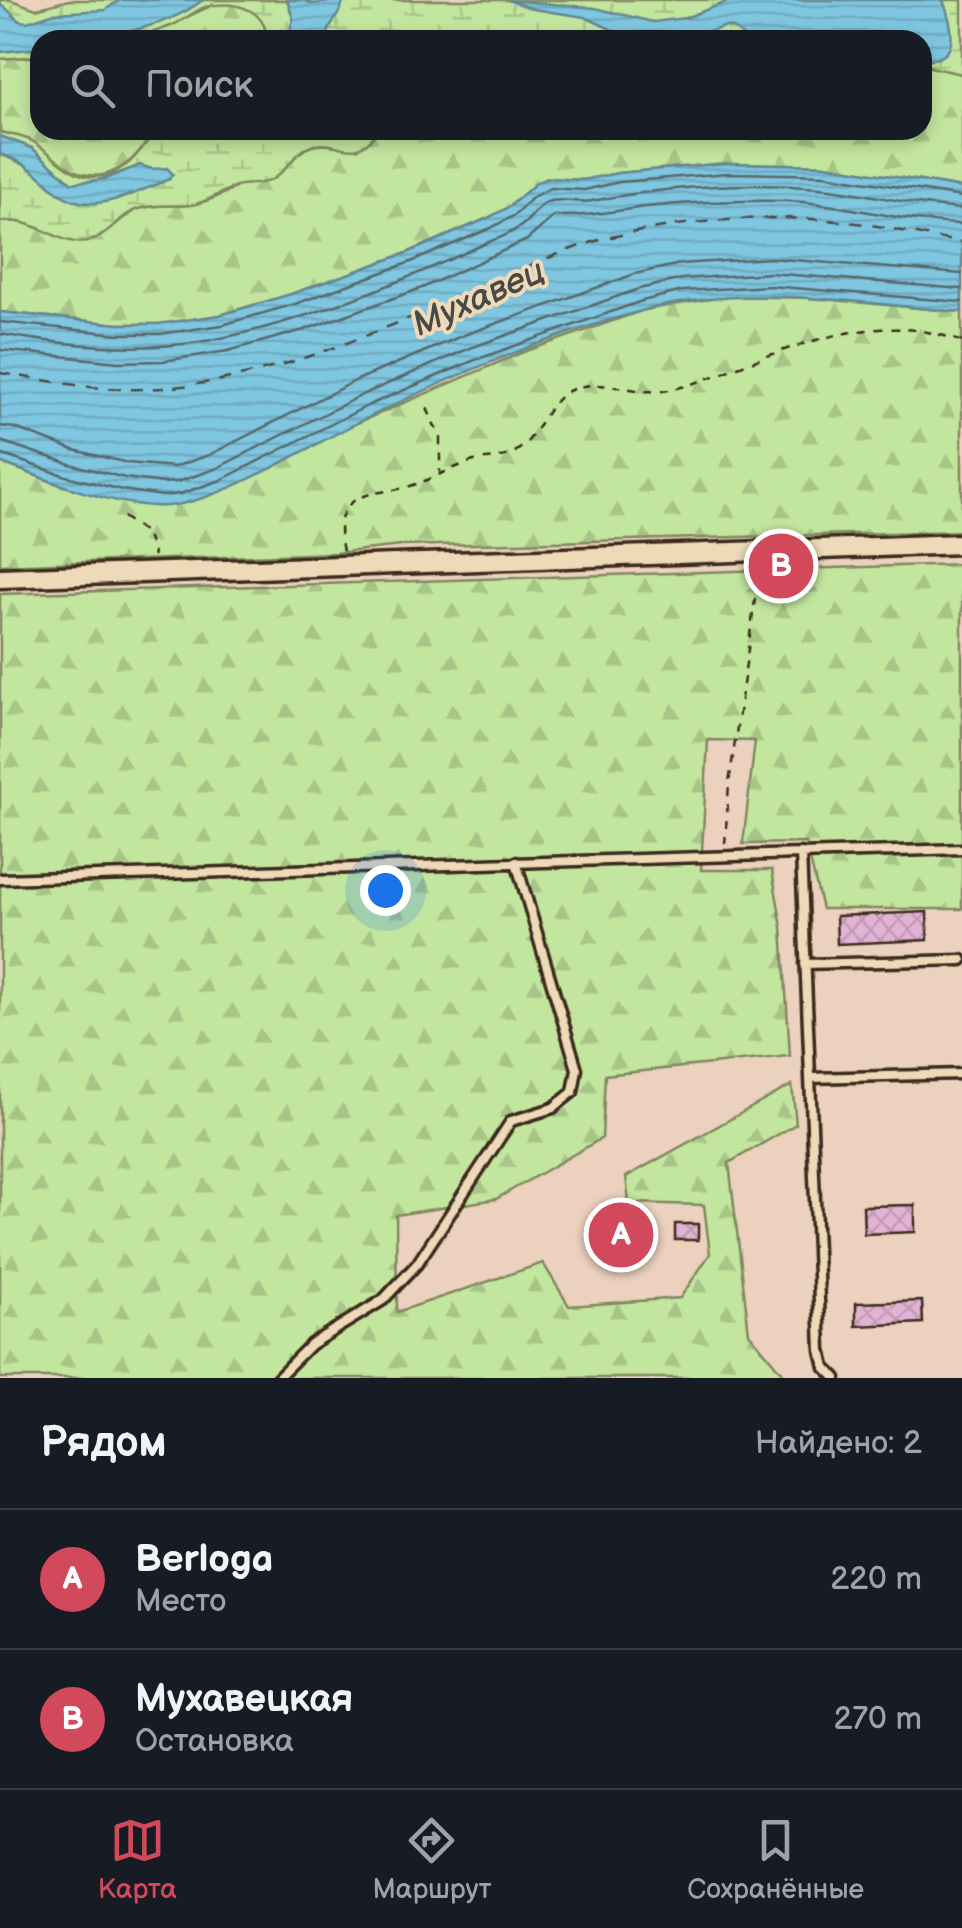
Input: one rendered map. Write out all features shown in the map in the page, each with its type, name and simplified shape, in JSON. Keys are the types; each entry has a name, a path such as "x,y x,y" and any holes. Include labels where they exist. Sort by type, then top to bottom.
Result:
{"street":[{"path":"0,578 962,544"}],"lane":[{"path":"0,879 962,849"},
{"path":"801,853 821,1350 825,1367 836,1378"},
{"path":"277,1378 311,1344 383,1300 417,1264 511,1122 554,1108 573,1092 577,1069 516,862"},
{"path":"805,964 962,960"},
{"path":"810,1078 962,1074"}],"path":[{"path":"346,566 340,524 350,503 411,486 476,460 511,454 531,437 558,398 583,386 660,391 695,384 804,342 862,329 894,326 962,342"},
{"path":"427,408 440,438 440,474"},
{"path":"124,517 146,533 154,556 154,572"},
{"path":"724,856 729,784 762,551"}],"green space":[{"path":"0,0 36,9 69,0 962,0 962,74 932,67 932,30 265,30 255,14 227,5 205,7 159,30 30,30 30,57 0,59"},
{"path":"217,3 252,10 265,30 158,30"},
{"path":"30,57 30,140 149,140 126,164 92,176 72,169 28,140 0,132 0,59"},
{"path":"932,67 962,74 962,188 825,165 785,164 727,163 583,180 548,178 537,182 509,207 407,253 220,315 159,324 118,324 0,312 0,222 25,223 67,240 88,241 102,236 139,209 200,203 309,147 361,145 370,140 932,140"},
{"path":"0,132 30,140 84,176 110,174 135,157 148,140 370,140 354,149 311,146 268,182 241,185 191,205 138,209 87,242 67,240 25,223 0,222 0,154 32,168 58,193 96,202 120,199 169,179 157,171 134,168 99,180 72,183 32,148 0,136"},
{"path":"727,296 811,298 962,312 962,531 401,546 335,553 0,565 0,462 63,486 163,506 521,353 644,310"},
{"path":"962,564 962,909 822,909 806,843 743,844 755,741 708,740 701,870 772,870 782,927 790,1056 605,1075 602,1138 496,1199 396,1215 397,1312 543,1263 569,1306 680,1298 710,1254 704,1205 629,1203 626,1177 792,1085 796,1124 729,1163 749,1333 786,1378 0,1378 0,594"}],"water":[{"path":"120,0 203,0 167,20 134,30 30,30 30,49 0,52 0,3 20,21 27,22 55,13 105,10"},
{"path":"287,0 313,4 343,0 329,30 290,30 293,18"},
{"path":"508,0 595,8 653,22 685,18 732,0 943,0 951,41 944,55 932,59 932,30 724,27 613,30 585,17 533,9"},
{"path":"0,136 32,148 72,183 105,179 140,165 167,168 173,174 129,196 84,203 58,192 25,165 0,154"},
{"name":"Мухавец","path":"727,163 825,165 962,188 962,312 763,296 684,302 645,310 574,331 470,371 216,494 168,506 105,498 0,462 0,312 118,324 159,324 220,315 407,253 509,207 537,182 548,178 583,180"}],"building":[{"path":"927,912 928,940 837,944 836,916"},
{"path":"915,1205 915,1232 864,1234 863,1206"},
{"path":"638,1213 641,1243 603,1246 601,1227 614,1226 613,1215"},
{"path":"675,1224 698,1224 698,1240 675,1240"},
{"path":"922,1301 923,1323 856,1326 856,1303"}],"ferry route":[{"path":"0,373 125,389 226,379 345,344 576,248 678,225 740,219 803,219 865,224 962,242"}],"place":[{"name":"Мухавецкая","path":"781,566"},
{"name":"Berloga","path":"621,1235"}]}
